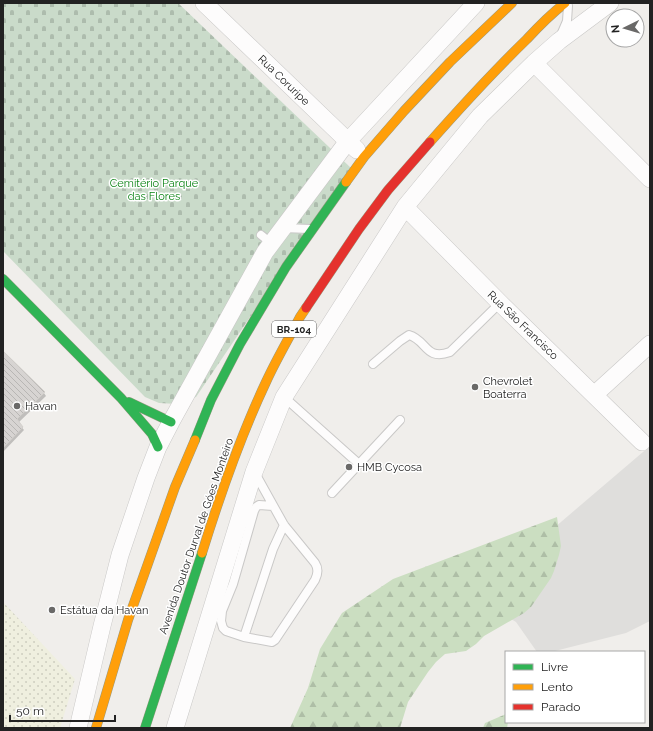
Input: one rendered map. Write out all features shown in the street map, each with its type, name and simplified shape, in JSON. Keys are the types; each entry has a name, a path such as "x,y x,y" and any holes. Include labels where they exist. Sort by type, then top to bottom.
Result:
{"main road":[{"name":"BR-104","path":"96,728 128,620 174,487 211,400 240,344 286,267 364,157 404,111 450,62 512,3"},
{"name":"Avenida Doutor Durval de Góes Monteiro","path":"144,728 220,496 239,444 266,381 300,317 359,229 388,190 474,92 554,12 566,3"},
{"path":"3,279 121,398 152,434 158,447"},
{"path":"121,398 171,422"}],"street":[{"name":"Rua Coruripe","path":"204,3 364,157"},
{"path":"175,728 254,472 284,397 405,207 480,116 534,63 559,41 610,3"},
{"path":"78,728 120,555 146,478 158,447 171,422 265,252 266,239 283,228 348,142 473,4"},
{"path":"534,63 650,179"},
{"name":"Rua São Francisco","path":"405,207 500,303 642,442"},
{"path":"594,395 650,344"}],"lane":[{"path":"559,41 567,21 568,9 566,3"},
{"path":"283,228 312,229"},
{"path":"373,364 409,335 415,337 430,352 439,355 450,352 500,303"},
{"path":"284,397 359,464"},
{"path":"332,493 400,420"},
{"path":"254,472 273,506 284,526 315,563 318,569 315,580 275,640 268,642 244,637 226,631 221,625 221,616 233,584 256,507 259,505 273,506"},
{"path":"244,637 273,549 284,526"}],"shaded area":[{"path":"650,446 650,621 626,633 555,651 536,651 516,622 473,597"}],"green space":[{"name":"Cemitério Parque das Flores","path":"3,3 178,3 351,168 196,397 177,404 159,403 145,397 3,251"},
{"path":"557,517 561,546 559,555 551,578 531,607 524,613 484,636 466,651 445,654 436,662 408,702 400,728 290,728 308,688 320,649 342,613 393,579"},
{"path":"3,602 75,679 60,728 3,728"},
{"path":"505,714 505,723 508,723 507,728 483,728 485,723"}],"building":[{"name":"Havan","path":"3,351 45,392 17,419 23,427 3,448"}],"traffic: fast":[{"path":"195,440 211,400 240,344 286,267 346,182"},
{"path":"3,279 121,398 152,434 158,447"},
{"path":"129,402 171,422"},
{"path":"145,728 202,553"}],"traffic: slow":[{"path":"346,182 364,157 404,111 450,62 512,3"},
{"path":"430,142 502,64 545,20 565,3"},
{"path":"202,553 223,488 239,445 274,366 306,308"},
{"path":"96,728 128,620 175,487 195,440"}],"traffic: jam":[{"path":"306,308 359,229 388,190 430,142"}],"place":[{"name":"Chevrolet Boaterra","path":"475,387"},
{"name":"Havan","path":"17,406"},
{"name":"HMB Cycosa","path":"349,467"},
{"name":"Estátua da Havan","path":"52,610"}]}
